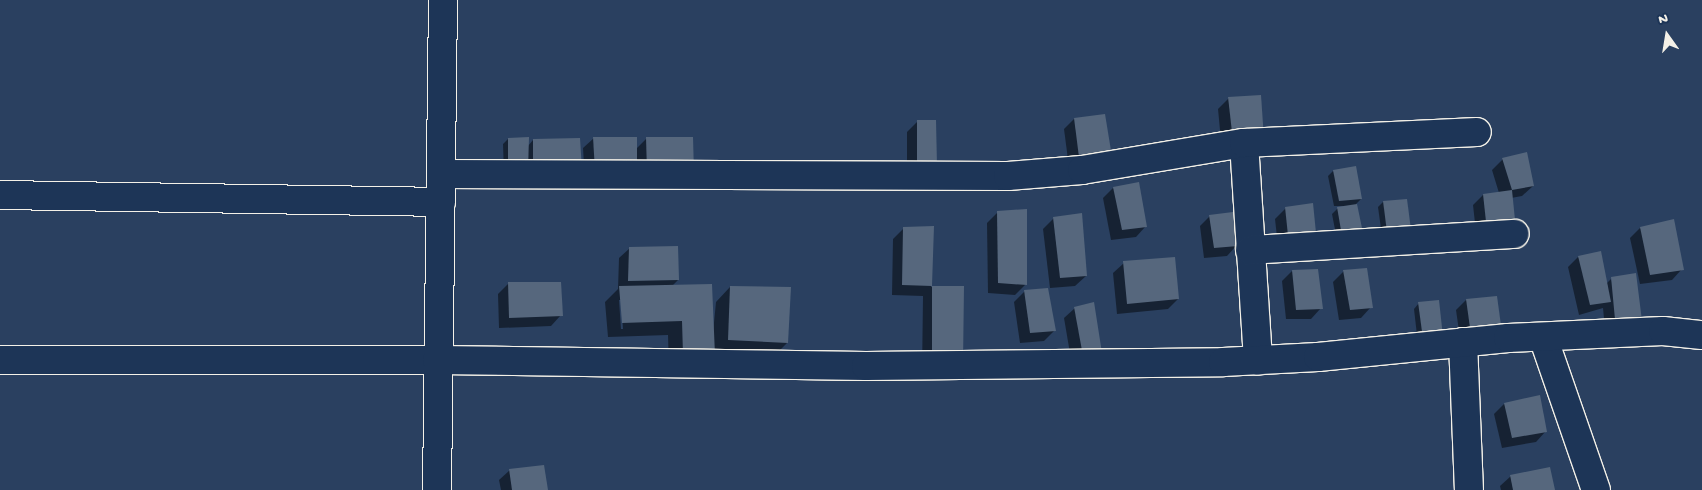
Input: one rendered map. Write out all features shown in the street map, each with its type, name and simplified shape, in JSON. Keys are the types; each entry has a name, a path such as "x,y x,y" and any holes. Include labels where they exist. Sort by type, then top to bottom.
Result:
{"street":[{"path":"437,490 437,360 442,174 442,0"},
{"path":"442,174 1008,176 1082,170 1244,143 1477,132"},
{"path":"1244,143 1258,361"},
{"path":"0,195 441,202"},
{"path":"1250,250 1515,234"},
{"path":"0,360 437,360 866,366 1258,361 1463,342 1543,337 1663,331 1702,335"},
{"path":"1543,337 1596,490"},
{"path":"1463,342 1469,490"}],"building":[{"path":"1261,95 1264,139 1233,141 1228,97"},
{"path":"1105,114 1113,163 1080,165 1074,118"},
{"path":"917,120 936,120 937,167 917,167"},
{"path":"529,137 528,171 508,170 508,138"},
{"path":"593,137 637,137 637,171 595,171"},
{"path":"646,137 693,137 694,173 647,172"},
{"path":"580,138 582,170 533,171 533,139"},
{"path":"1527,152 1534,186 1512,190 1502,158"},
{"path":"1356,166 1362,199 1339,201 1333,170"},
{"path":"1139,182 1147,227 1122,230 1113,187"},
{"path":"1512,190 1516,230 1487,231 1483,194"},
{"path":"1407,199 1411,230 1387,232 1383,201"},
{"path":"1313,203 1317,243 1289,245 1285,207"},
{"path":"1357,204 1363,233 1342,236 1337,207"},
{"path":"1027,209 1027,285 998,283 997,211"},
{"path":"1233,212 1238,246 1214,248 1209,215"},
{"path":"1082,213 1087,276 1060,278 1053,217"},
{"path":"1674,219 1684,270 1650,275 1640,227"},
{"path":"934,226 932,286 902,285 903,227"},
{"path":"678,246 679,280 628,281 629,247"},
{"path":"1601,251 1611,302 1590,305 1578,256"},
{"path":"1175,257 1179,299 1127,304 1123,261"},
{"path":"1367,268 1373,308 1350,310 1343,270"},
{"path":"1318,269 1323,309 1296,310 1292,270"},
{"path":"1636,273 1643,329 1616,330 1611,277"},
{"path":"508,282 561,282 563,316 509,318"},
{"path":"712,284 715,355 683,355 682,321 622,323 619,286"},
{"path":"730,286 791,287 788,343 728,340"},
{"path":"932,286 964,286 963,364 932,363"},
{"path":"1048,288 1056,331 1030,333 1024,290"},
{"path":"1497,296 1502,333 1471,335 1466,299"},
{"path":"1439,300 1443,337 1423,339 1418,302"},
{"path":"1094,302 1102,353 1083,356 1074,307"},
{"path":"1540,395 1547,432 1512,438 1504,403"},
{"path":"544,465 548,490 512,490 509,469"},
{"path":"1550,467 1555,490 1513,490 1510,475"}]}
